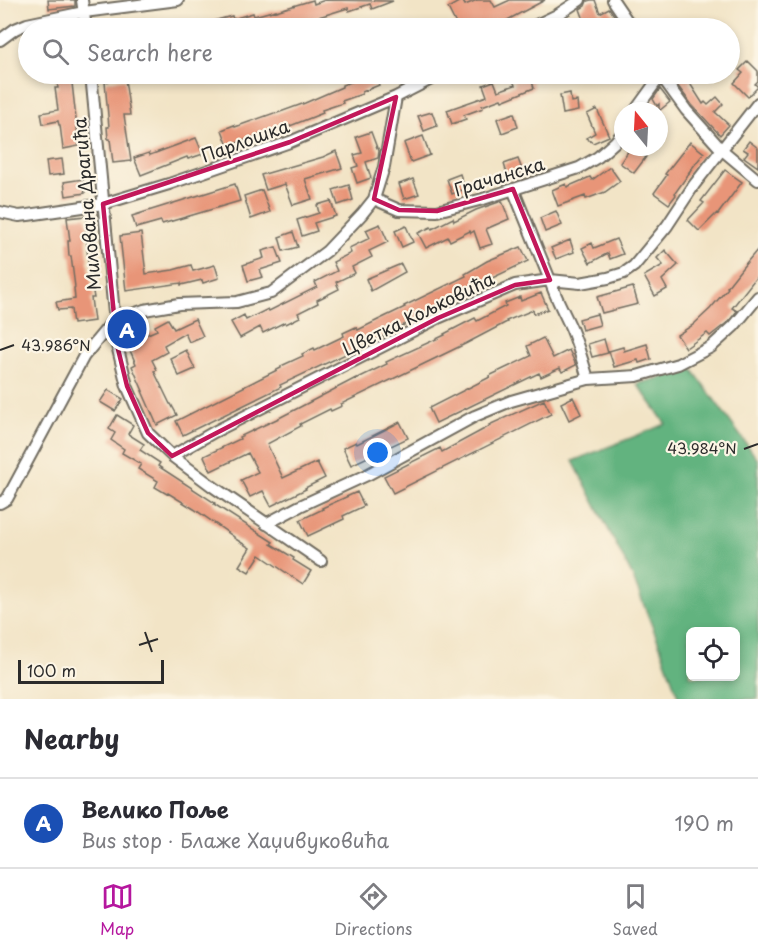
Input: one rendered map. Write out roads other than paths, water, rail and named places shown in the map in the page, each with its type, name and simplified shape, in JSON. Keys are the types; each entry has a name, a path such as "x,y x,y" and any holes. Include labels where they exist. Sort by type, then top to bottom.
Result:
{"street":[{"path":"82,0 85,18"},
{"path":"56,18 178,0"},
{"path":"551,18 580,0"},
{"path":"613,0 625,18"},
{"path":"0,40 18,28"},
{"name":"Милована Драгића","path":"92,84 113,321 127,386 148,432 172,456 212,486 321,561"},
{"name":"Парлошка","path":"0,212 28,216 103,204 169,184 290,142 421,84"},
{"path":"641,102 653,84"},
{"path":"667,84 686,110 721,149 758,180"},
{"path":"0,503 7,499 84,356 113,321 144,310 178,304 237,302 271,293 327,251 374,199 384,167 396,97"},
{"name":"Цветка Кољковића","path":"172,456 214,432 438,318 515,285 550,279 580,283 624,273 634,266 667,226 694,185 758,103"},
{"name":"Грачанска","path":"374,199 399,210 437,211 579,168 598,157 614,143"},
{"path":"513,189 554,293 572,328 588,379"},
{"path":"266,524 367,475 475,416 511,401 588,379 637,376 678,364 711,347 734,326 758,297"}],"place":[{"name":"Велико Поље","path":"127,329"}]}
